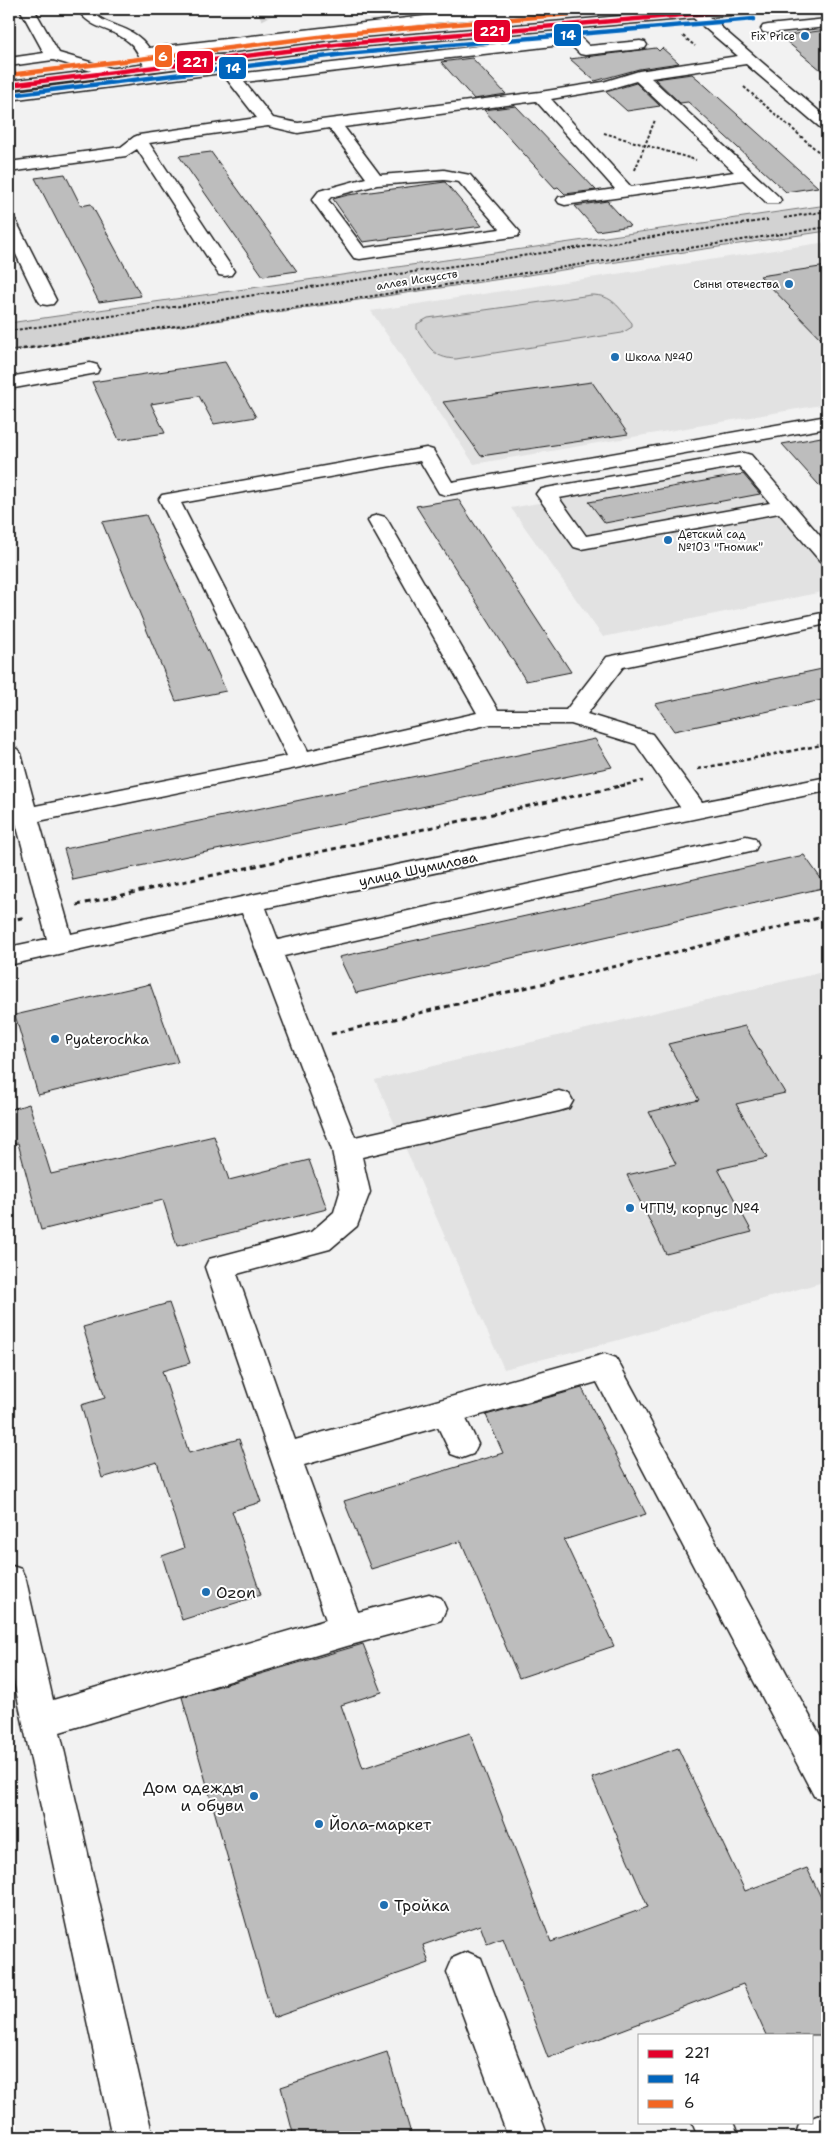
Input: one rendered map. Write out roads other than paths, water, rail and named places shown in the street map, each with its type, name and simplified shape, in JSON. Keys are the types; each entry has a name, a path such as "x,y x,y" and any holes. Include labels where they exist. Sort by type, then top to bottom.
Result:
{"street":[{"path":"27,9 53,56"},
{"path":"84,9 86,15 135,39 152,67"},
{"path":"143,53 275,30 547,9"},
{"path":"9,96 226,68 474,32 753,9"},
{"path":"696,13 827,126"},
{"path":"465,16 474,32"},
{"path":"768,29 827,23"},
{"path":"561,24 585,51 640,46"},
{"path":"135,39 203,33"},
{"path":"9,85 152,67 226,68 574,39"},
{"path":"27,83 53,56"},
{"path":"9,62 53,56 109,72"},
{"path":"9,167 126,150 139,140 268,121 298,128 540,96 605,86 639,75 749,59"},
{"path":"226,68 268,121"},
{"path":"639,75 773,200"},
{"path":"540,96 627,192"},
{"path":"333,123 376,180"},
{"path":"139,140 225,271"},
{"path":"565,200 747,175"},
{"path":"441,176 464,178 512,232 360,254 320,200 325,194 376,180 441,176"},
{"path":"9,223 25,273 47,300"},
{"path":"9,382 90,369"},
{"path":"301,760 169,499 426,454 446,490 827,422"},
{"path":"728,439 827,557"},
{"path":"744,459 546,494 581,543 785,506"},
{"path":"378,521 491,717"},
{"path":"573,716 615,662 827,618"},
{"path":"26,816 301,760 491,717 573,716 644,739 696,811"},
{"path":"9,754 61,944"},
{"name":"улица Шумилова","path":"9,956 251,903 696,811 825,788"},
{"path":"269,951 746,844"},
{"path":"251,903 346,1150 355,1192 347,1218 320,1241 220,1267 347,1630"},
{"path":"346,1150 559,1101"},
{"path":"285,1457 606,1367 827,1784"},
{"path":"448,1412 462,1444"},
{"path":"9,1580 132,2137"},
{"path":"40,1722 347,1630 429,1609"},
{"path":"468,1972 528,2137"},
{"path":"713,2124 718,2137"},
{"path":"815,2137 827,2133"}],"tunnel":[{"path":"265,9 269,17"}],"place":[{"name":"Fix Price","path":"805,36"},
{"name":"Сыны отечества","path":"789,284"},
{"name":"Школа №40","path":"615,357"},
{"name":"Детский сад №103 \"Гномик\"","path":"668,540"},
{"name":"Pyaterochka","path":"55,1039"},
{"name":"ЧГПУ, корпус №4","path":"630,1208"},
{"name":"Ozon","path":"206,1592"},
{"name":"Дом одежды и обуви","path":"254,1796"},
{"name":"Йола-маркет","path":"319,1824"},
{"name":"Тройка","path":"384,1905"}]}
